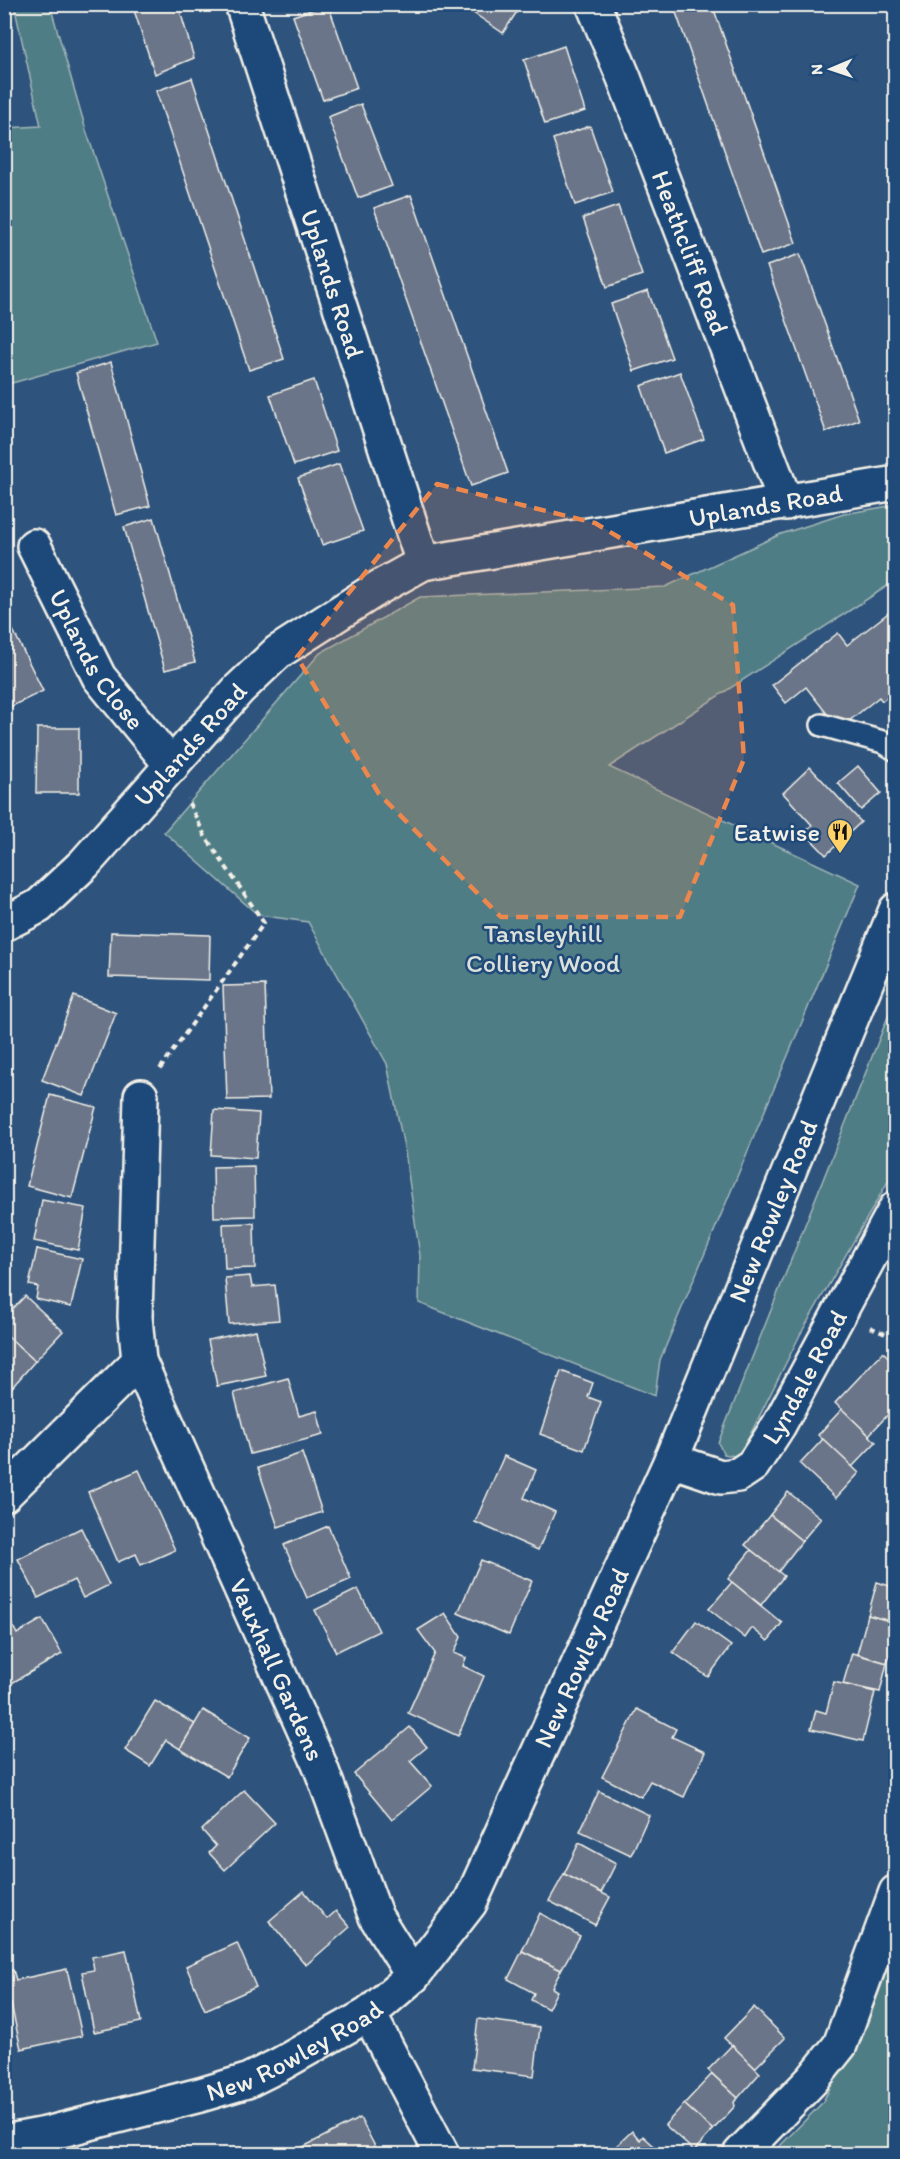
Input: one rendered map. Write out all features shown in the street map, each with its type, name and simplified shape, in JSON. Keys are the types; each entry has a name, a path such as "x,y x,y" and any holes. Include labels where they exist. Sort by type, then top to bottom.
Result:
{"street":[{"name":"Uplands Road","path":"242,4 423,563"},
{"name":"Heathcliff Road","path":"593,4 629,89 786,503"},
{"name":"Uplands Road","path":"4,924 39,906 84,864 239,688 278,652 378,588 423,563 896,483"},
{"name":"Uplands Close","path":"34,546 99,677 172,766"},
{"name":"New Rowley Road","path":"4,2142 143,2110 247,2081 369,2014 413,1976 471,1903 671,1461 896,910"},
{"name":"Vauxhall Gardens","path":"141,1096 135,1317 139,1360 319,1763 376,1917 413,1976"},
{"name":"Lyndale Road","path":"671,1461 721,1477 738,1474 753,1465 779,1425 896,1208"},
{"path":"4,1495 139,1360"},
{"path":"740,2154 812,2080 840,2045 896,1892"},
{"path":"369,2014 442,2154"}],"lane":[{"path":"822,724 883,742 896,750"}],"path":[{"path":"141,1096 264,923 205,836 172,766"}],"highlighted area":[{"path":"437,484 595,523 733,605 744,759 680,917 501,917 379,794 297,657"}],"green space":[{"path":"14,5 50,5 86,130 157,342 5,385 5,128 41,126"},
{"name":"Tansleyhill Colliery Wood","path":"895,505 895,581 609,767 860,884 660,1360 655,1396 419,1303 420,1256 405,1152 387,1064 308,922 258,915 164,832 320,653 420,597 665,587 781,534 844,514"},
{"path":"895,999 895,1169 800,1335 739,1457 724,1454 718,1443"},
{"path":"895,1939 895,2154 772,2154 822,2103 864,2026"}],"building":[{"path":"132,4 178,4 194,58 155,74"},
{"path":"328,4 357,88 323,100 293,16"},
{"path":"460,4 522,4 503,33"},
{"path":"673,4 712,4 796,243 761,255"},
{"path":"564,46 585,111 545,124 524,60"},
{"path":"192,78 284,359 249,370 156,91"},
{"path":"361,104 392,186 358,198 328,117"},
{"path":"590,126 613,192 575,205 553,139"},
{"path":"411,195 508,473 471,486 374,208"},
{"path":"618,206 642,275 607,287 583,218"},
{"path":"800,254 859,420 826,432 767,266"},
{"path":"648,291 672,358 634,371 611,304"},
{"path":"111,362 150,506 116,515 76,373"},
{"path":"680,372 704,439 664,453 641,386"},
{"path":"314,380 337,451 294,465 270,395"},
{"path":"339,464 363,531 322,545 298,478"},
{"path":"154,518 195,662 165,670 124,527"},
{"path":"896,607 896,691 882,701 879,697 839,729 806,687 786,703 772,685 838,633 847,645"},
{"path":"11,626 43,691 6,709 4,629"},
{"path":"37,728 79,728 79,793 36,793"},
{"path":"858,766 881,793 861,810 838,783"},
{"path":"810,767 861,822 826,855 804,832 812,825 783,793"},
{"path":"111,932 210,935 209,980 109,977"},
{"path":"265,985 269,1099 227,1100 223,986"},
{"path":"74,996 116,1013 84,1096 42,1080"},
{"path":"50,1095 96,1107 72,1198 27,1186"},
{"path":"214,1110 259,1113 256,1158 211,1155"},
{"path":"254,1166 255,1216 214,1217 213,1167"},
{"path":"42,1200 86,1208 78,1250 34,1241"},
{"path":"254,1223 255,1268 225,1269 223,1224"},
{"path":"37,1249 82,1259 71,1307 36,1299 38,1287 29,1285"},
{"path":"250,1276 252,1287 275,1285 279,1320 229,1324 225,1278"},
{"path":"25,1296 63,1331 35,1361 4,1333 4,1318"},
{"path":"256,1330 266,1376 217,1386 208,1340"},
{"path":"4,1333 35,1361 8,1392 4,1389"},
{"path":"883,1352 896,1364 896,1406 869,1435 835,1403"},
{"path":"561,1371 593,1383 588,1397 601,1402 584,1450 540,1434"},
{"path":"288,1378 299,1416 317,1411 323,1435 250,1454 234,1393"},
{"path":"842,1409 876,1442 852,1467 818,1435"},
{"path":"823,1439 859,1473 836,1498 800,1464"},
{"path":"302,1453 322,1512 278,1527 258,1468"},
{"path":"504,1456 536,1470 524,1498 555,1512 538,1550 475,1522"},
{"path":"139,1470 175,1550 141,1565 136,1554 118,1562 88,1492"},
{"path":"788,1492 821,1518 802,1541 770,1515"},
{"path":"770,1515 802,1541 778,1572 745,1545"},
{"path":"328,1526 351,1579 307,1598 284,1545"},
{"path":"81,1528 109,1585 83,1598 74,1580 38,1598 18,1559"},
{"path":"751,1550 784,1576 761,1605 728,1579"},
{"path":"481,1560 532,1581 509,1635 458,1613"},
{"path":"732,1582 782,1623 768,1641 752,1628 745,1638 709,1609"},
{"path":"877,1582 896,1588 896,1623 868,1615"},
{"path":"358,1589 379,1631 336,1652 315,1610"},
{"path":"445,1613 461,1637 454,1653 466,1658 463,1666 484,1676 458,1736 408,1713 435,1653 418,1630"},
{"path":"868,1615 896,1623 896,1648 893,1647 887,1663 857,1654"},
{"path":"8,1617 17,1634 42,1619 62,1654 10,1684 4,1674 4,1619"},
{"path":"696,1621 731,1646 708,1677 673,1652"},
{"path":"852,1653 887,1663 880,1692 843,1684"},
{"path":"834,1682 875,1692 863,1741 811,1729 816,1710 826,1713"},
{"path":"155,1701 195,1724 180,1749 166,1740 150,1766 125,1750"},
{"path":"637,1709 676,1729 672,1737 705,1752 684,1797 650,1781 641,1797 602,1777"},
{"path":"203,1710 250,1738 227,1777 180,1749"},
{"path":"410,1727 427,1747 410,1761 432,1786 392,1820 354,1774"},
{"path":"244,1790 275,1823 225,1870 209,1853 216,1846 202,1830"},
{"path":"599,1791 649,1815 631,1855 580,1831"},
{"path":"579,1843 616,1863 601,1893 564,1874"},
{"path":"564,1874 610,1897 595,1925 549,1901"},
{"path":"304,1891 327,1919 336,1911 350,1927 306,1965 269,1921"},
{"path":"540,1913 580,1936 561,1970 522,1951"},
{"path":"237,1943 256,1987 205,2010 186,1966"},
{"path":"126,1950 141,2022 94,2032 82,1972 94,1970 92,1957"},
{"path":"522,1951 561,1970 552,1988 557,1991 548,2009 531,2000 534,1993 508,1979"},
{"path":"67,1969 82,2036 21,2049 11,2004 4,2006 4,1972 13,1970 16,1980"},
{"path":"754,2007 785,2038 755,2068 724,2038"},
{"path":"478,2019 540,2027 534,2076 472,2068"},
{"path":"732,2045 760,2073 738,2098 708,2070"},
{"path":"712,2074 738,2098 734,2102 735,2106 713,2130 684,2104"},
{"path":"684,2104 713,2130 694,2151 665,2125"},
{"path":"360,2118 379,2154 300,2154 297,2150"},
{"path":"632,2131 640,2140 643,2136 663,2154 614,2154 611,2151"}],"place":[{"name":"Eatwise","path":"840,855"}]}
